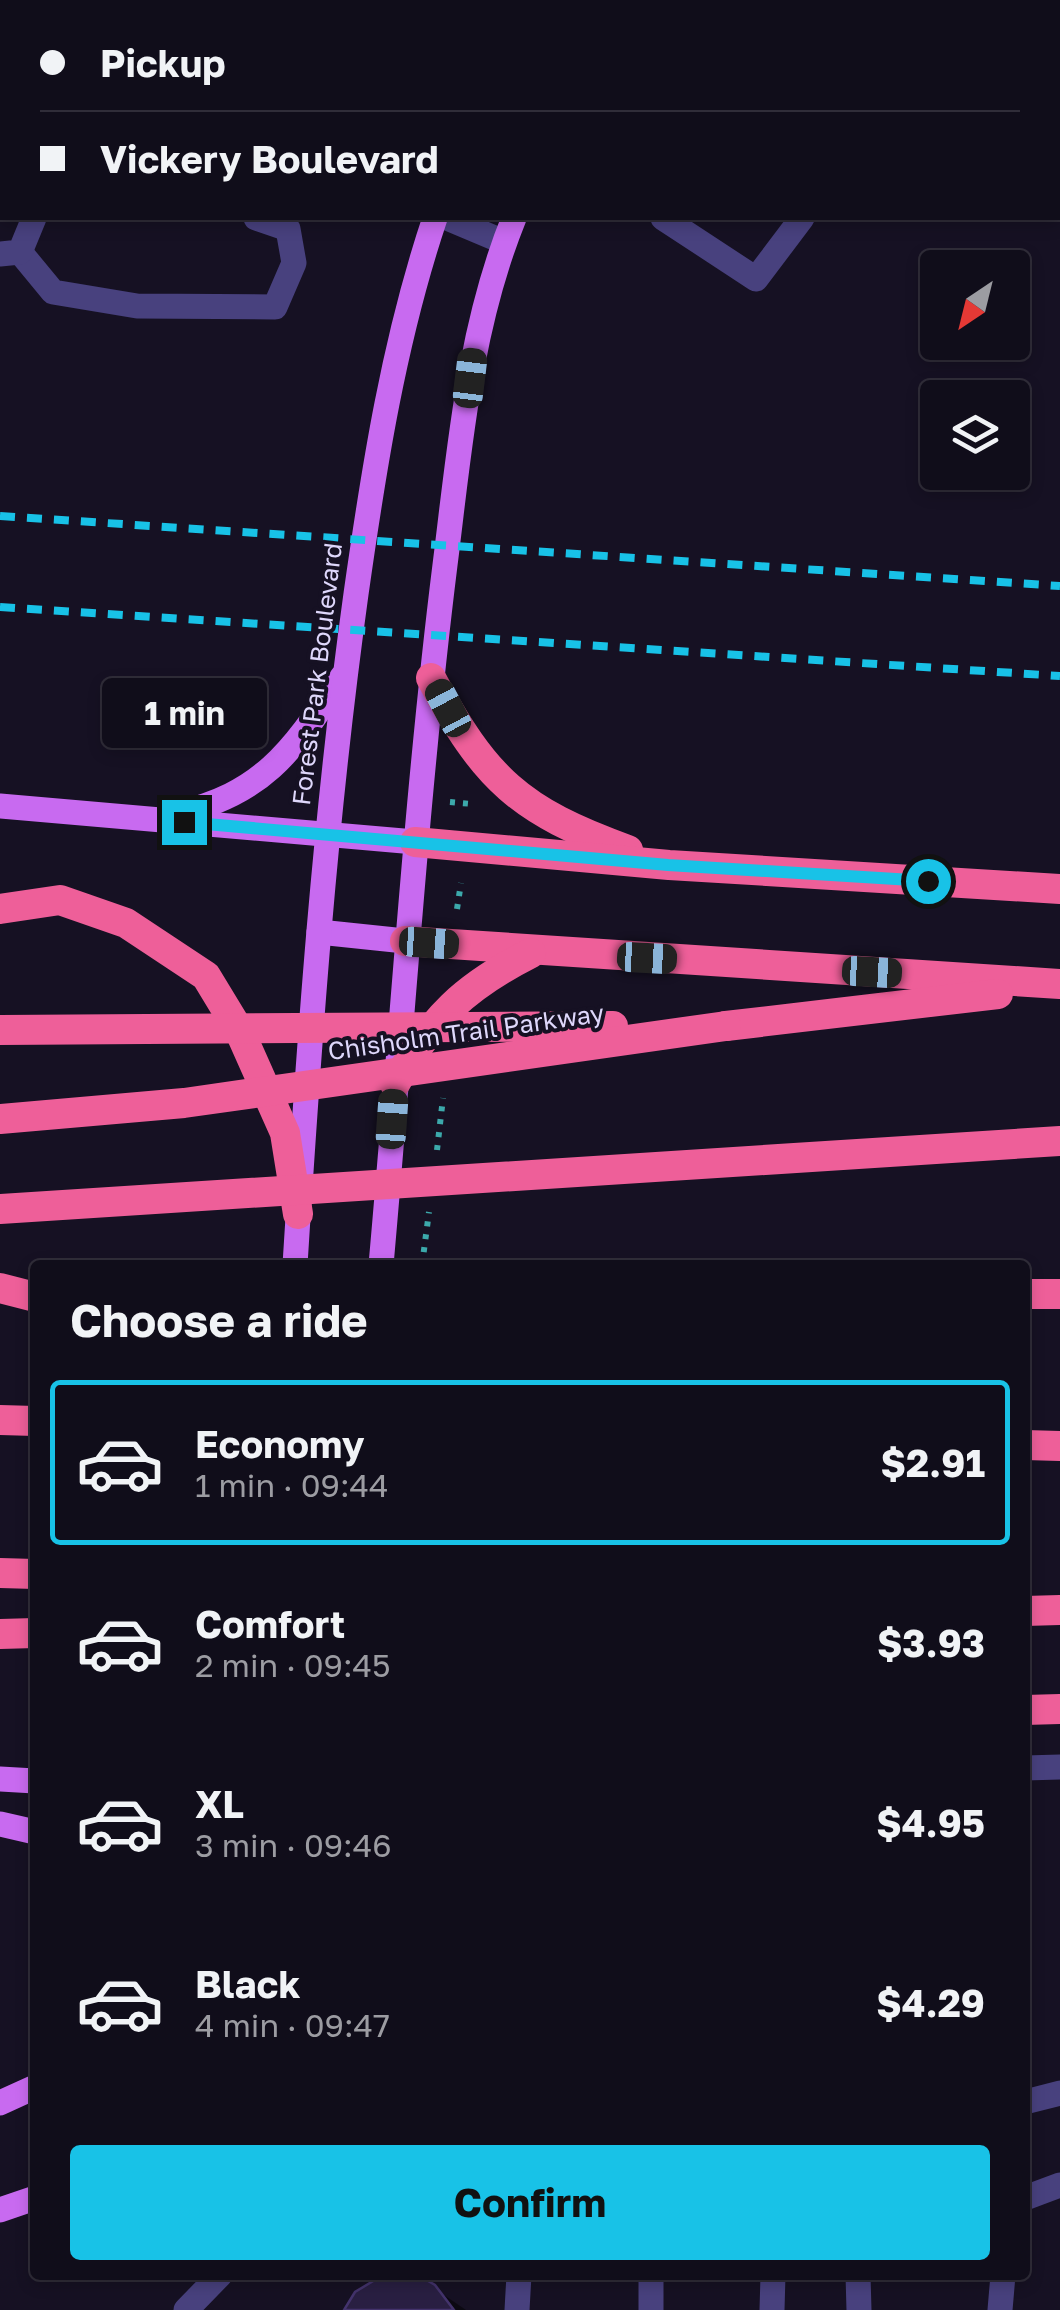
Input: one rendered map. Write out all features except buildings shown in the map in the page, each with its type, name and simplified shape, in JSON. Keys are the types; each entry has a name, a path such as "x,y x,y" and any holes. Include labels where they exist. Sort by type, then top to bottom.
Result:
{"highway":[{"path":"431,678 464,739 515,796 581,834 668,865"},
{"path":"415,842 668,865 1060,889"},
{"path":"0,908 60,900 126,922 206,976 240,1032 284,1133 298,1214"},
{"path":"405,941 1060,985"},
{"path":"395,1084 423,1034 450,1006 482,978 534,952"},
{"name":"Chisholm Trail Parkway","path":"0,1119 184,1102 726,1026 1060,985"},
{"path":"0,1030 726,1026"},
{"path":"0,1209 1060,1141"},
{"path":"0,1288 30,1296"},
{"path":"1030,1294 1060,1294"},
{"path":"0,1420 30,1421"},
{"path":"1030,1445 1060,1446"},
{"path":"0,1573 30,1574"},
{"path":"1030,1611 1060,1610"},
{"path":"0,1634 30,1632"},
{"path":"1030,1710 1060,1708"}],"main road":[{"name":"Forest Park Boulevard","path":"295,1260 319,932 345,673 388,392 412,287 435,220"},
{"path":"381,1260 405,941 431,678 473,348 513,220"},
{"path":"149,819 204,807 238,794 265,776 289,754 345,673"},
{"path":"0,806 415,842"},
{"path":"319,932 405,941"},
{"path":"0,1779 30,1781"},
{"path":"0,1824 30,1831"},
{"path":"0,2102 30,2089"},
{"path":"0,2210 30,2200"}],"street":[{"path":"33,220 10,253 53,292 138,306 275,307 294,262 288,229 262,220"},
{"path":"452,220 504,242"},
{"path":"666,220 756,278 800,220"},
{"path":"1030,1768 1060,1767"},
{"path":"1030,2101 1060,2093"},
{"path":"1030,2196 1060,2185"},
{"path":"186,2310 215,2280"},
{"path":"517,2310 518,2280"},
{"path":"651,2280 651,2310"},
{"path":"772,2310 773,2280"},
{"path":"858,2280 859,2310"},
{"path":"1000,2310 1003,2280"}],"path":[{"path":"444,801 472,804"},
{"path":"458,908 461,883"}],"railway":[{"path":"0,516 1060,586"},
{"path":"0,607 1060,676"}],"route":[{"path":"184,822 668,865 928,881"}]}
